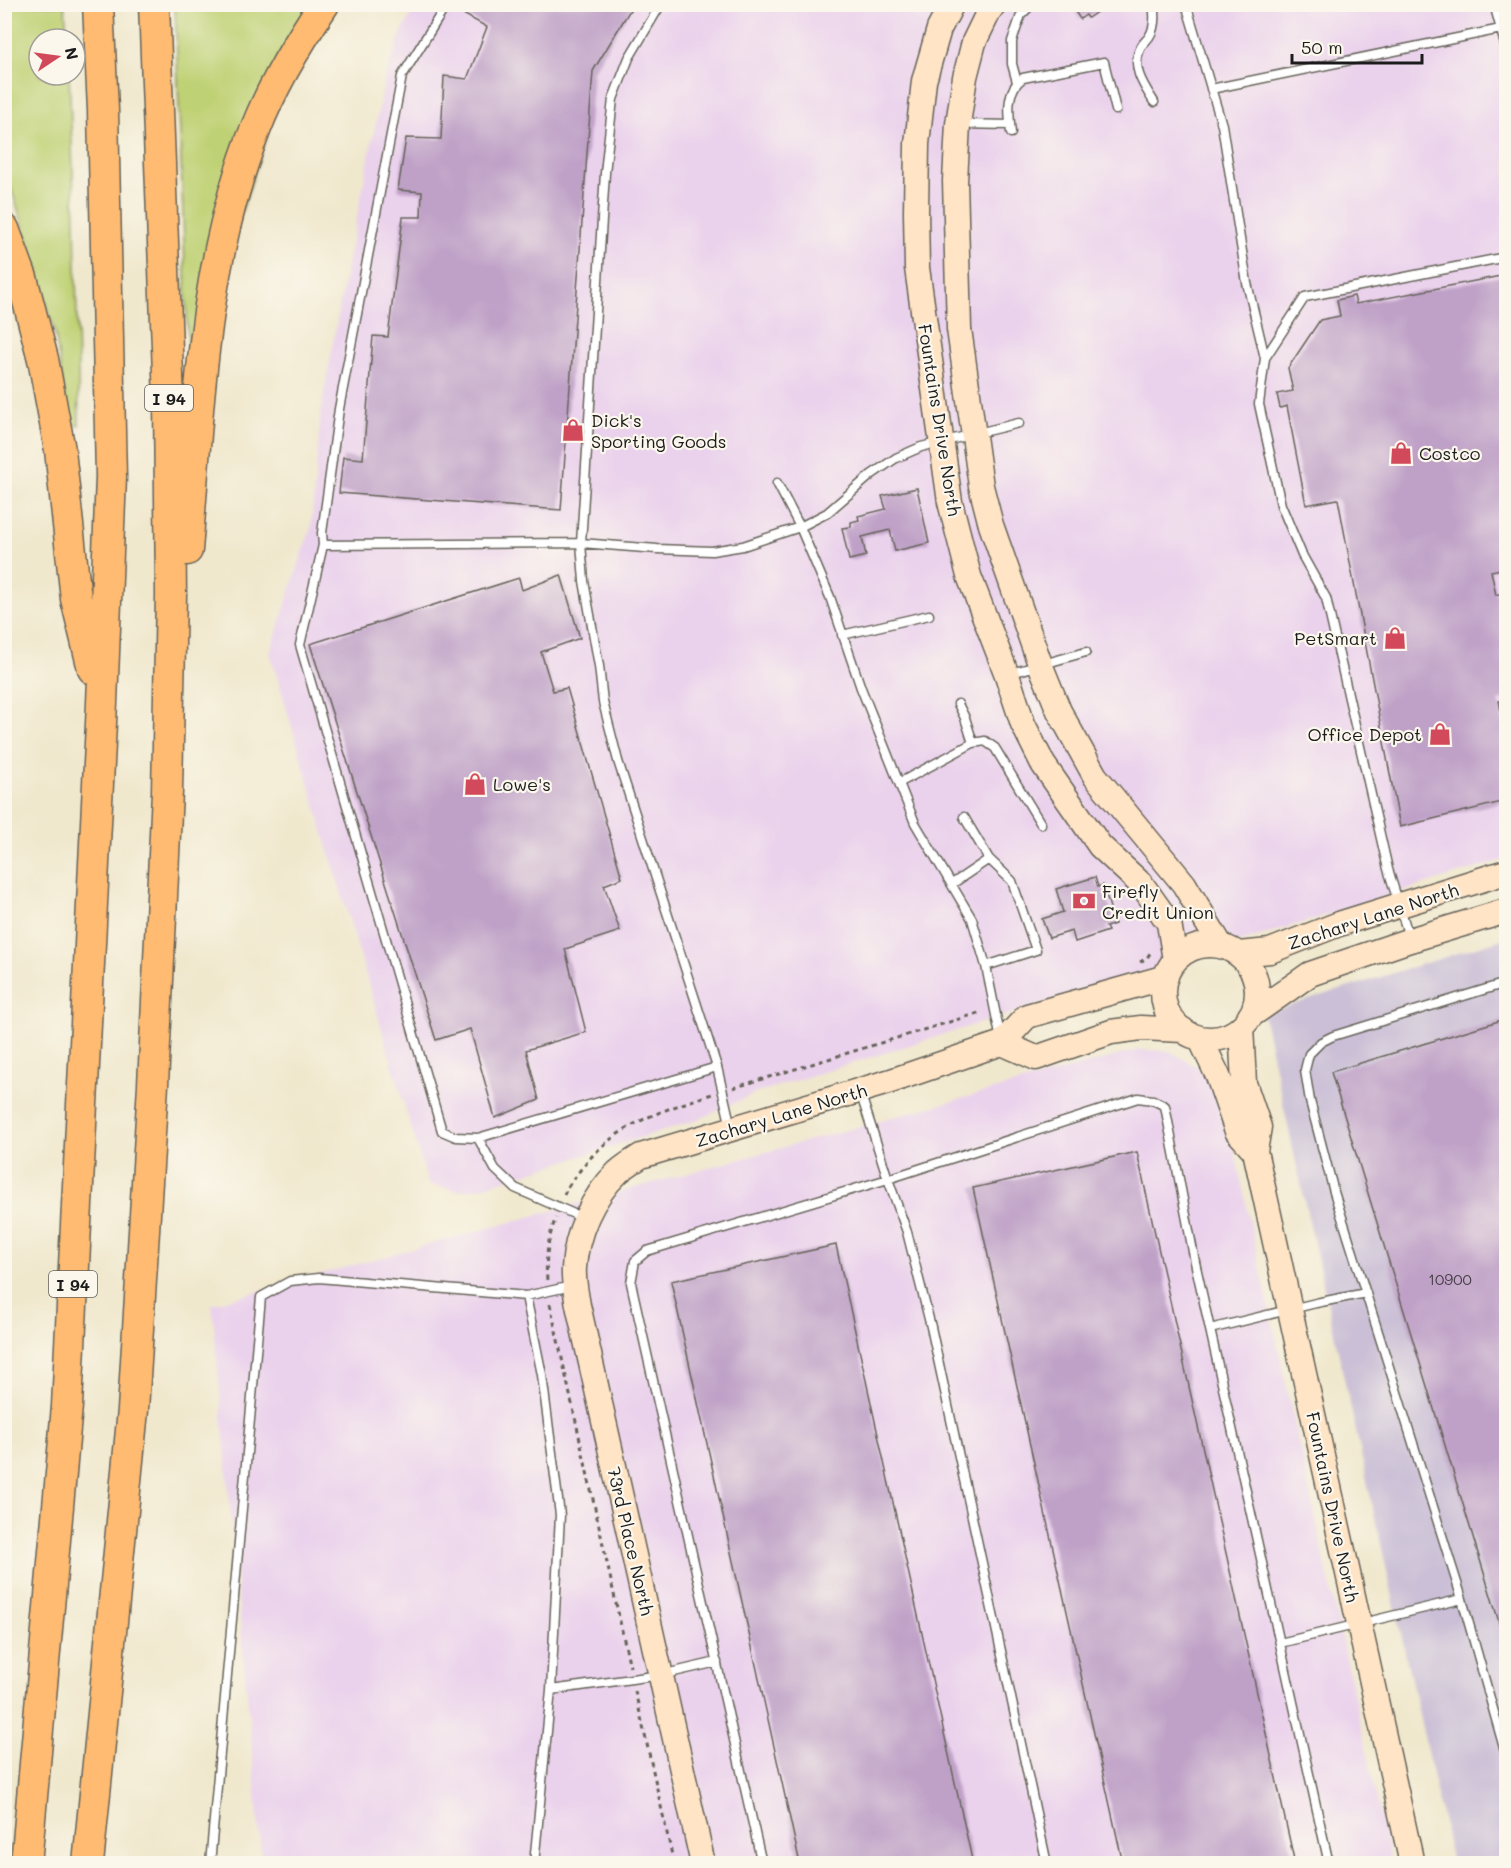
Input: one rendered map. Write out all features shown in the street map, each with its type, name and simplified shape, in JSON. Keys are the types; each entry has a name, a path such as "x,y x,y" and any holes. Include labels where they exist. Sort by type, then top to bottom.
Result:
{"highway":[{"name":"I 94","path":"26,1863 67,1406 111,477 103,110 98,4"},
{"name":"I 94","path":"88,1863 133,1410 153,1085 167,792 171,595 169,400 154,4"},
{"path":"167,792 201,380 220,245 238,180 256,128 279,78 324,4"},
{"path":"4,229 22,278 43,359 60,450 76,598 102,703"}],"street":[{"name":"Fountains Drive North","path":"952,4 939,29 924,81 917,144 917,268 950,502 969,576 1023,724 1042,764 1100,846 1142,885 1169,923 1171,969"},
{"name":"Fountains Drive North","path":"994,4 974,42 965,77 958,124 955,181 959,329 981,486 991,525 1059,711 1095,776 1184,884 1229,950"},
{"name":"Zachary Lane North","path":"1229,950 1270,951 1339,924 1506,872"},
{"name":"Zachary Lane North","path":"1246,1021 1310,974 1506,910"},
{"path":"1002,1043 1036,1058 1111,1032 1141,1028 1214,1039 1229,1035 1246,1021 1256,1003 1257,989 1254,976 1247,964 1229,950 1208,945 1196,947 1185,952 1171,969 1163,992 1166,1006 1172,1020 1191,1034"},
{"name":"Zachary Lane North","path":"585,1219 602,1190 619,1171 641,1156 860,1091 1002,1043 1027,1016 1171,969"},
{"name":"Fountains Drive North","path":"1246,1021 1244,1083 1259,1127 1255,1150 1412,1863"},
{"name":"Fountains Drive North","path":"1191,1034 1218,1077 1237,1131 1255,1150"},
{"name":"73rd Place North","path":"585,1219 575,1257 575,1285 703,1863"}],"lane":[{"path":"447,4 402,76 339,410 322,533 323,545 300,645 442,1131 456,1137 478,1138 717,1067"},
{"path":"661,4 629,58 613,99 604,183 581,543 584,581 603,702 618,761 717,1067 732,1130"},
{"path":"1017,82 1012,64 1012,41 1021,15 1032,4"},
{"path":"1153,4 1155,16 1151,34 1140,49 1137,64 1140,80 1154,102"},
{"path":"1186,4 1222,125 1248,283 1265,358 1258,404 1281,505 1302,555 1326,598 1388,869 1410,940"},
{"path":"1494,4 1506,48"},
{"path":"1211,89 1501,29"},
{"path":"958,124 1010,129 1008,109 1013,87 1017,82 1023,78 1104,62 1116,110"},
{"path":"1265,358 1305,297 1506,257"},
{"path":"323,545 581,543 712,551 743,546 800,527 826,513 871,475 896,458 941,441 1019,423"},
{"path":"777,483 800,527 830,597 842,635 915,823 972,919 986,966 1002,1043"},
{"path":"842,635 929,615"},
{"path":"1007,675 1086,652"},
{"path":"958,704 965,717 973,743"},
{"path":"899,783 973,743 985,741 995,748 1041,824"},
{"path":"964,817 989,859 1012,881 1036,950 986,966"},
{"path":"952,885 989,859"},
{"path":"1506,984 1333,1036 1321,1042 1309,1054 1305,1070 1310,1101 1334,1192 1462,1599 1506,1755"},
{"path":"860,1091 907,1232 931,1327 1047,1863"},
{"path":"762,1863 632,1283 635,1261 647,1251 888,1179 1138,1098 1154,1100 1164,1106 1210,1329 1329,1863"},
{"path":"478,1138 495,1169 515,1188 585,1219"},
{"path":"210,1863 261,1297 290,1281 319,1278 526,1296 575,1285"},
{"path":"1210,1329 1366,1293"},
{"path":"526,1296 542,1375 560,1515 550,1690 534,1863"},
{"path":"1280,1643 1462,1599"},
{"path":"550,1690 661,1675 717,1662"}],"path":[{"path":"1138,962 1147,958 1154,948"},
{"path":"674,1863 554,1327 547,1274 551,1230 574,1177 608,1141 632,1124 663,1110 994,1008"}],"shaded area":[{"path":"416,5 1506,5 1506,859 756,1093 697,1120 479,1188 459,1191 428,1184 270,653 311,527 321,411 345,275 385,78 401,34"},
{"path":"1506,938 1506,1863 1452,1863 1263,1014"},
{"path":"1139,1050 1169,1051 1207,1073 1230,1130 1391,1863 262,1863 212,1304"}],"green space":[{"path":"4,5 65,5 66,27 27,27 27,87 70,87 79,425 69,425 55,332 5,170"},
{"path":"175,5 310,5 189,371"}],"building":[{"path":"1070,4 1108,4 1088,18 1086,15 1080,19"},
{"path":"468,5 633,5 593,71 561,510 339,493 343,457 363,459 373,336 388,337 403,217 421,217 422,192 398,190 406,138 441,139 444,76 467,79 487,27 463,14"},
{"name":"Costco","path":"1506,275 1506,568 1491,571 1496,595 1506,592 1506,635 1504,636 1506,699 1499,701 1506,735 1506,801 1400,827 1338,499 1306,505 1287,406 1280,408 1277,394 1293,391 1288,368 1320,320 1340,316 1337,300 1354,296 1356,304"},
{"path":"917,488 929,543 895,551 890,530 862,537 866,556 849,560 842,528 851,527 851,522 859,520 858,516 886,509 882,496"},
{"name":"Lowe's","path":"561,575 580,638 541,652 553,691 567,688 622,878 604,885 620,931 565,949 586,1032 526,1050 539,1100 495,1118 470,1029 436,1040 310,644 519,578 522,590"},
{"name":"Firefly Credit Union","path":"1095,877 1098,887 1103,885 1115,924 1106,927 1108,931 1075,942 1072,931 1049,938 1042,919 1063,912 1056,889"},
{"path":"1502,1020 1506,1036 1506,1645 1331,1072"},
{"path":"1137,1152 1295,1864 1123,1864 973,1188"},
{"path":"836,1245 973,1864 800,1864 671,1281"}],"place":[{"name":"Dick's Sporting Goods","path":"573,430"},
{"name":"Costco","path":"1401,453"},
{"name":"PetSmart","path":"1395,638"},
{"name":"Office Depot","path":"1440,734"},
{"name":"Lowe's","path":"475,784"},
{"name":"Firefly Credit Union","path":"1084,901"}]}
